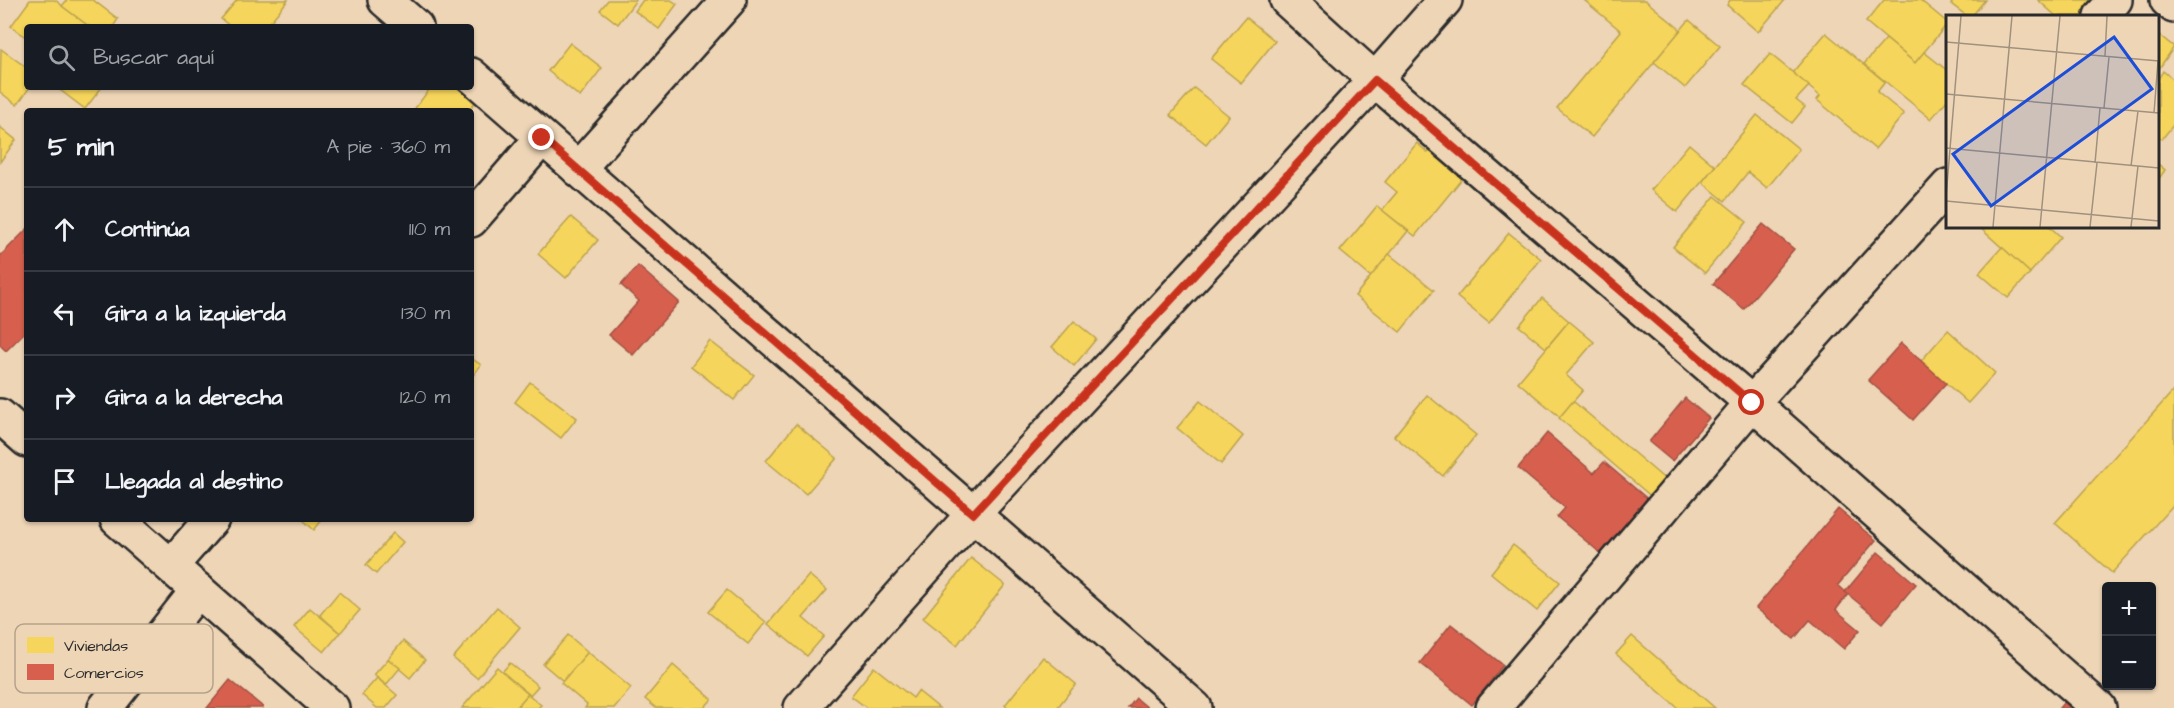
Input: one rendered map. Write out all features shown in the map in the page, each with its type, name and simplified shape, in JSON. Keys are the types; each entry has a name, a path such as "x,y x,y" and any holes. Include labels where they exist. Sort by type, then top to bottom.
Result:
{"street":[{"path":"385,0 413,24"},
{"path":"578,169 729,0"},
{"path":"1287,0 1375,80 1752,403 2099,708"},
{"path":"801,708 973,514 1375,80 1444,0"},
{"path":"2101,15 2115,0"},
{"path":"2167,0 2174,6"},
{"path":"474,78 1195,708"},
{"path":"474,217 542,138"},
{"path":"1493,708 1752,403 1946,187"},
{"path":"0,416 24,437"},
{"path":"120,522 332,708"},
{"path":"171,566 209,522"},
{"path":"171,624 198,590"},
{"path":"105,708 117,693"}],"building: Viviendas":[{"path":"30,0 55,0 86,24 24,24 24,36 11,26"},
{"path":"67,0 93,0 118,19 115,24 86,24 62,6"},
{"path":"237,0 288,0 268,24 227,24 221,19"},
{"path":"608,0 636,0 618,24 600,10"},
{"path":"643,0 671,0 677,4 659,29 635,11"},
{"path":"1584,0 1645,0 1681,30 1592,137 1557,108 1621,31"},
{"path":"1730,0 1785,0 1758,32 1727,5"},
{"path":"1884,0 1920,0 1946,21 1946,25 1915,63 1866,22"},
{"path":"1954,0 1985,0 1973,15 1966,15 1951,4"},
{"path":"2038,0 2109,0 2095,15 2055,15"},
{"path":"1246,17 1275,41 1241,83 1211,59"},
{"path":"1689,20 1720,46 1685,88 1654,62"},
{"path":"1826,33 1885,82 1877,92 1904,114 1875,149 1817,100 1820,96 1792,73"},
{"path":"2159,35 2174,47 2159,69"},
{"path":"1886,39 1915,63 1924,52 1946,69 1946,101 1931,119 1864,64"},
{"path":"570,43 602,68 580,97 548,71"},
{"path":"1,49 24,66 24,90 28,90 17,105 0,92"},
{"path":"1770,54 1809,86 1796,100 1805,107 1792,123 1744,85"},
{"path":"2163,71 2174,80 2174,124 2162,139 2159,137 2159,77"},
{"path":"1194,88 1229,116 1206,144 1170,115"},
{"path":"60,90 100,90 84,108"},
{"path":"429,90 461,90 476,101 470,108 415,108"},
{"path":"1757,115 1799,149 1767,188 1748,172 1725,201 1702,182"},
{"path":"0,127 16,140 0,162"},
{"path":"1417,143 1428,153 1432,148 1465,175 1415,236 1382,210 1397,192 1385,182"},
{"path":"1689,144 1715,166 1677,212 1651,190"},
{"path":"2159,165 2165,170 2159,179"},
{"path":"1715,196 1747,222 1705,273 1673,247"},
{"path":"1377,206 1408,231 1371,277 1340,251"},
{"path":"571,217 598,240 566,278 538,254"},
{"path":"1980,228 2051,228 2061,237 2030,273"},
{"path":"1509,233 1541,259 1489,323 1457,297"},
{"path":"2002,247 2030,273 2008,298 1979,273"},
{"path":"1389,254 1434,290 1400,332 1355,296"},
{"path":"1542,298 1569,321 1546,348 1519,326"},
{"path":"1074,321 1096,339 1074,366 1052,347"},
{"path":"1569,321 1594,342 1566,375 1583,390 1560,417 1518,382"},
{"path":"1948,330 1995,373 1968,403 1921,361"},
{"path":"710,341 754,375 734,400 691,366"},
{"path":"474,360 481,365 474,374"},
{"path":"530,382 577,418 561,438 515,402"},
{"path":"2174,390 2174,504 2112,573 2055,523"},
{"path":"1427,395 1476,435 1443,476 1394,436"},
{"path":"1200,401 1243,436 1221,464 1177,428"},
{"path":"1573,401 1667,481 1653,498 1559,418"},
{"path":"796,424 837,458 806,494 766,461"},
{"path":"305,522 321,522 314,530"},
{"path":"393,533 403,542 376,574 366,565"},
{"path":"1513,545 1560,582 1537,611 1491,573"},
{"path":"971,558 1005,585 957,645 923,618"},
{"path":"809,575 827,590 803,618 824,636 807,656 768,624"},
{"path":"727,590 766,622 748,644 708,612"},
{"path":"339,592 360,610 340,633 320,615"},
{"path":"497,607 520,627 477,678 453,658"},
{"path":"310,608 340,633 324,652 294,627"},
{"path":"568,635 588,652 563,681 543,664"},
{"path":"1632,636 1715,708 1678,708 1616,654"},
{"path":"403,641 425,660 410,678 388,659"},
{"path":"588,652 631,688 614,708 585,708 587,705 561,683"},
{"path":"1043,657 1076,684 1057,708 1009,708 1005,705"},
{"path":"388,659 400,668 386,685 374,675"},
{"path":"510,663 538,686 530,695 502,672"},
{"path":"673,665 712,699 704,708 656,708 645,699"},
{"path":"497,667 528,694 516,708 462,708"},
{"path":"874,667 913,698 918,691 939,708 867,708 851,696"},
{"path":"377,678 397,695 386,708 377,708 362,695"},
{"path":"528,694 541,705 538,708 516,708"}],"building: Comercios":[{"path":"1763,224 1794,249 1744,309 1713,284"},
{"path":"24,232 24,333 6,351 0,345 0,256"},
{"path":"638,266 679,302 633,355 609,335 639,301 621,285"},
{"path":"1901,343 1946,383 1913,420 1868,380"},
{"path":"1685,398 1709,418 1672,461 1649,442"},
{"path":"1547,433 1594,473 1604,462 1650,501 1604,556 1557,517 1565,508 1518,468"},
{"path":"1838,509 1876,540 1838,585 1848,594 1836,610 1860,630 1844,649 1810,620 1794,639 1756,608"},
{"path":"1878,552 1916,584 1883,623 1845,592"},
{"path":"1451,624 1503,665 1472,705 1420,663"},
{"path":"230,680 263,707 207,708"},
{"path":"1136,698 1148,708 1128,708"},
{"path":"2064,702 2071,708 2059,708"}],"route":[{"path":"542,138 973,514 1375,80 1752,403"}]}
